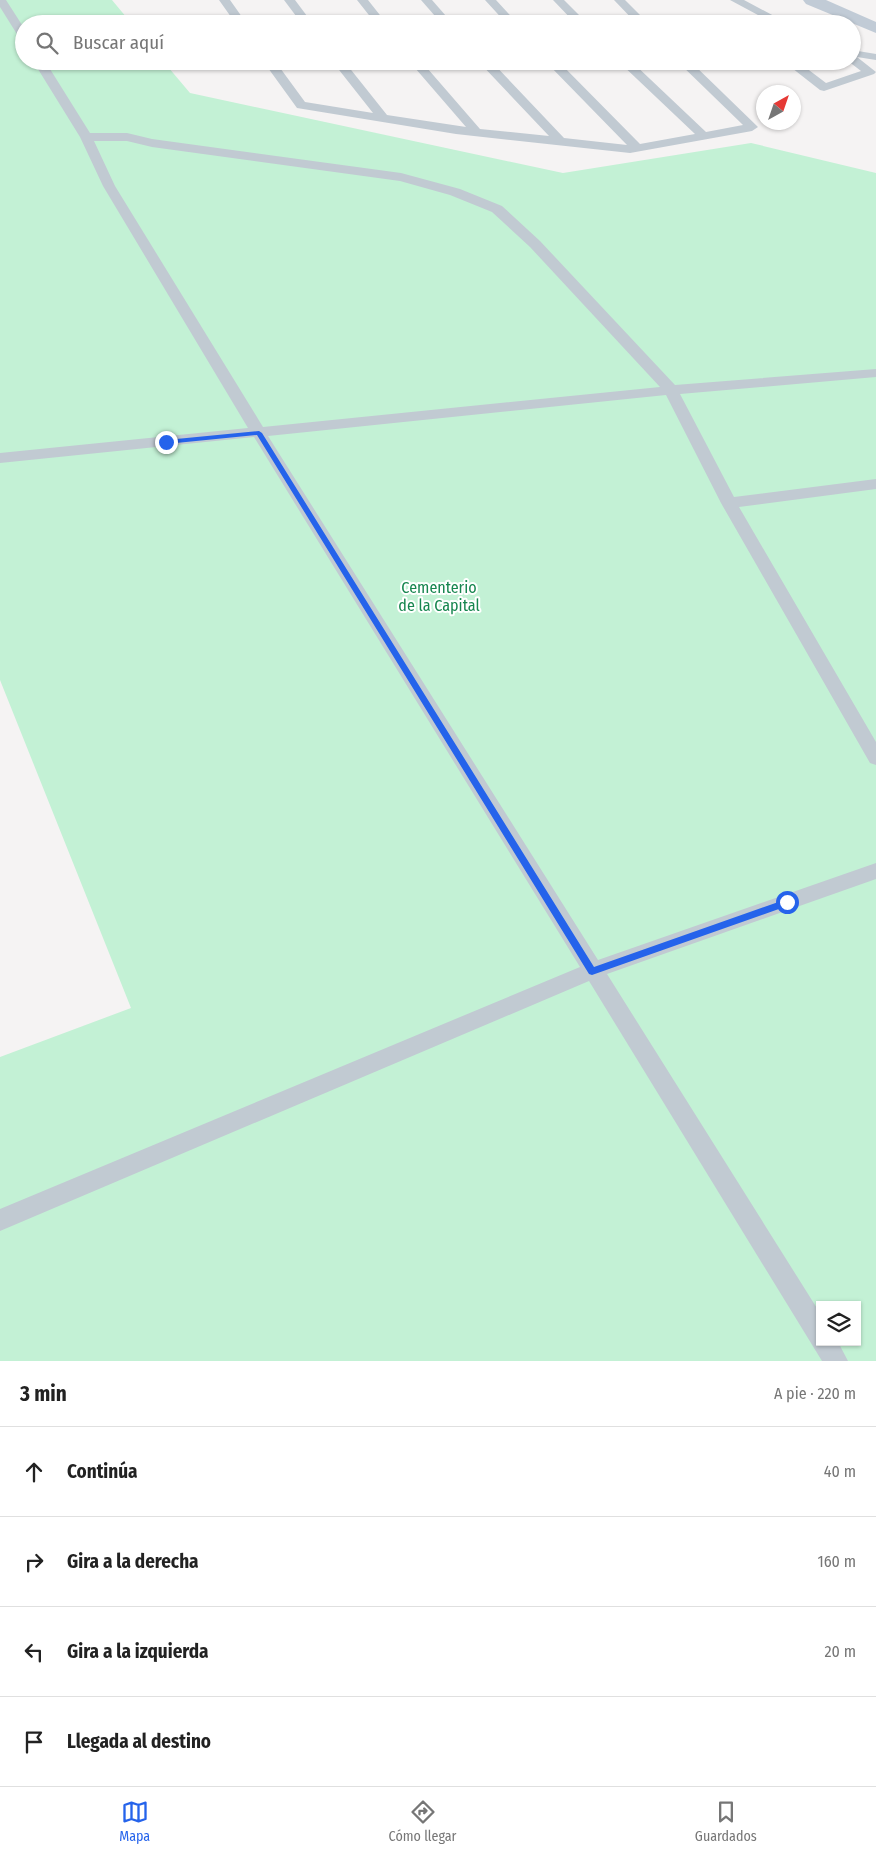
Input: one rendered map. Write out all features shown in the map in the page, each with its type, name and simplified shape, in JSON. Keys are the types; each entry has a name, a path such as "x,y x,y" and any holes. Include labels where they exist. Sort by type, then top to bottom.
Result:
{"main road":[{"path":"812,0 846,15"},
{"path":"851,0 876,11"},
{"path":"861,21 876,28"}],"lane":[{"path":"1,0 15,23"},
{"path":"224,0 235,15"},
{"path":"289,0 301,15"},
{"path":"362,0 374,15"},
{"path":"426,0 440,15"},
{"path":"490,0 504,15"},
{"path":"558,0 574,15"},
{"path":"619,0 635,15"},
{"path":"734,0 765,15"},
{"path":"861,54 876,57"},
{"path":"802,70 824,86 870,72 861,66"},
{"path":"45,70 86,137 109,186 259,433 592,972 816,1329"},
{"path":"276,70 301,105 476,132 630,149 703,134 752,127 693,70"},
{"path":"345,70 383,118"},
{"path":"423,70 476,132"},
{"path":"493,70 560,141"},
{"path":"560,70 636,147"},
{"path":"634,70 703,134"},
{"path":"86,137 127,137 152,143 401,176 455,192 497,209 535,244 671,390 729,503 876,758"},
{"path":"0,458 671,390 876,373"},
{"path":"729,503 876,484"},
{"path":"0,1220 592,972 876,871"},
{"path":"827,1346 836,1361"}],"green space":[{"name":"Cementerio de la Capital","path":"0,0 112,0 124,15 15,15 15,70 171,70 190,93 563,173 751,143 876,173 876,1361 0,1361 0,1057 131,1008 0,680"}],"route":[{"path":"166,442 259,433 592,972 787,902"}]}
